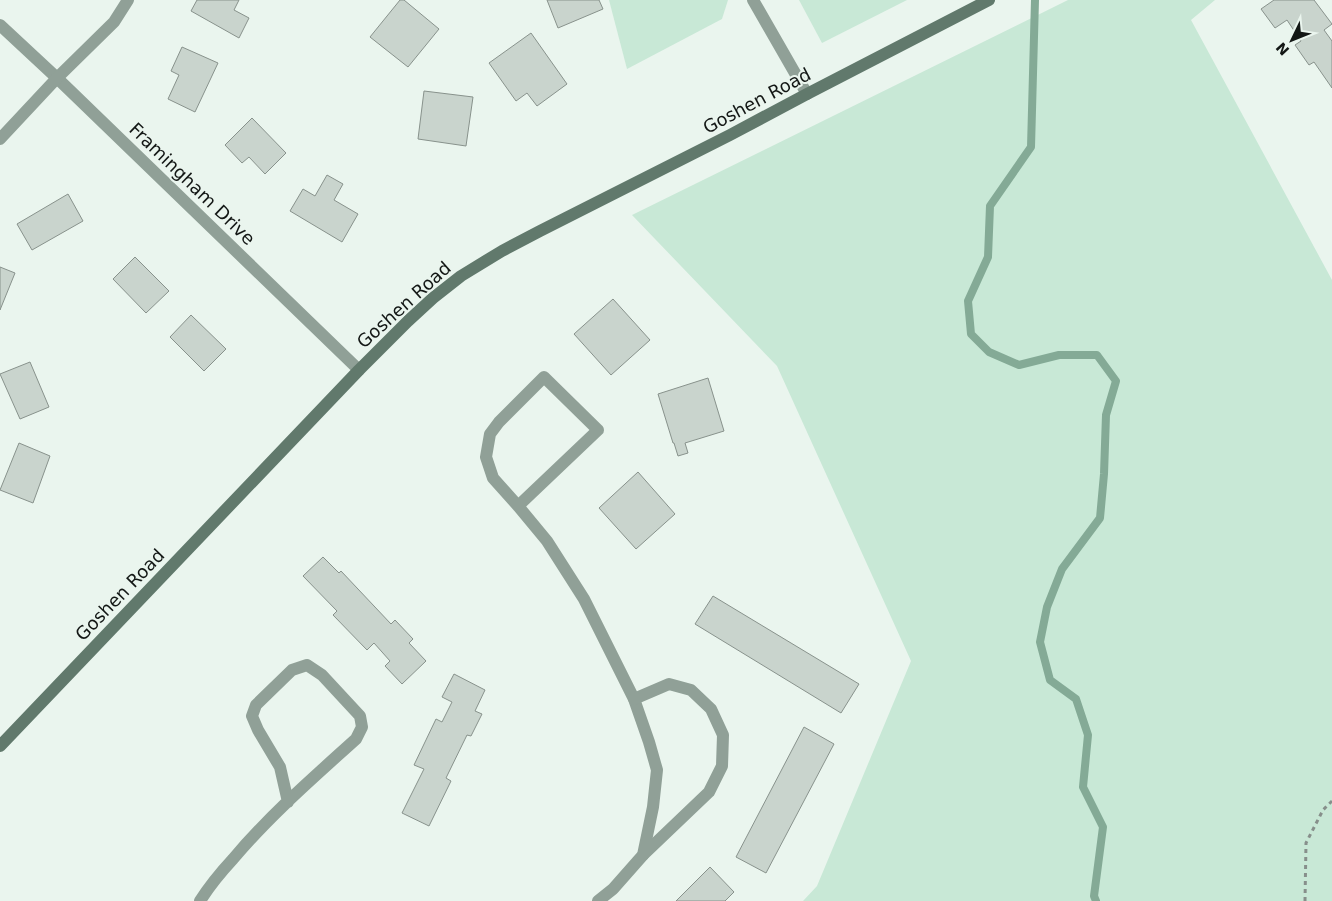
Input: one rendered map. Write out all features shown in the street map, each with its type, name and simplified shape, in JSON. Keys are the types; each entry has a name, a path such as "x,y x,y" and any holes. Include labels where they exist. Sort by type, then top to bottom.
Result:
{"street":[{"path":"0,139 57,78 114,22 128,0"},
{"path":"753,0 807,94"},
{"name":"Goshen Road","path":"0,746 359,370 433,298 462,276 540,230 730,135 989,0"},
{"name":"Framingham Drive","path":"0,25 359,370"},
{"path":"518,506 598,430 544,377 499,422 490,434 486,457 493,478 547,541 584,599 634,699 657,770 653,807 643,855"},
{"path":"200,901 208,888 248,842 356,738 362,727 360,716 322,675 307,665 292,670 256,705 252,716 280,767 288,802"},
{"path":"598,901 709,792 722,766 723,735 711,709 691,690 669,684 634,699"}],"path":[{"path":"1305,901 1306,843 1323,810 1332,802"}],"green space":[{"path":"609,0 728,0 722,19 627,69"},
{"path":"799,0 907,0 822,43"},
{"path":"1068,0 1215,0 1191,20 1332,280 1332,901 803,901 817,886 911,661 777,366 632,215"}],"building":[{"path":"197,0 239,0 234,10 249,18 239,38 191,11"},
{"path":"400,0 404,0 439,29 408,67 370,37"},
{"path":"547,0 599,0 603,9 558,28"},
{"path":"1274,0 1314,0 1332,24 1324,30 1332,41 1332,88 1314,62 1309,65 1295,45 1301,41 1287,20 1275,28 1261,9"},
{"path":"531,33 567,84 537,106 527,93 516,101 489,63"},
{"path":"182,47 218,63 195,112 168,99 179,75 171,71"},
{"path":"424,91 473,97 466,146 418,139"},
{"path":"252,118 286,153 265,174 249,157 242,163 225,145"},
{"path":"327,175 343,184 334,200 358,214 342,242 290,211 303,189 315,196"},
{"path":"68,194 83,221 32,250 17,224"},
{"path":"135,257 169,291 146,313 113,279"},
{"path":"0,267 15,273 0,310"},
{"path":"613,299 650,340 611,375 574,334"},
{"path":"191,315 226,349 204,371 170,337"},
{"path":"30,362 49,407 20,419 0,374"},
{"path":"708,378 724,431 685,443 688,453 678,456 658,394"},
{"path":"19,443 50,456 33,503 0,490"},
{"path":"638,472 675,514 636,549 599,508"},
{"path":"323,557 339,573 341,571 391,624 395,620 413,639 409,643 426,661 402,684 385,666 390,661 374,643 367,650 333,615 337,611 303,576"},
{"path":"713,596 859,684 841,713 695,624"},
{"path":"454,674 485,690 475,711 482,714 471,736 467,735 446,778 451,781 429,826 402,813 424,769 414,765 436,719 442,722 452,702 442,697"},
{"path":"804,727 834,744 766,873 736,857"},
{"path":"710,867 734,892 725,901 676,901"}],"waterway":[{"path":"1035,0 1031,147 990,206 988,257 968,301 971,334 989,352 1019,365 1059,355 1097,355 1116,381 1106,415 1100,518 1062,569 1047,607 1040,642 1050,680 1076,699 1088,735 1083,787 1103,827 1094,896 1096,901"}]}
